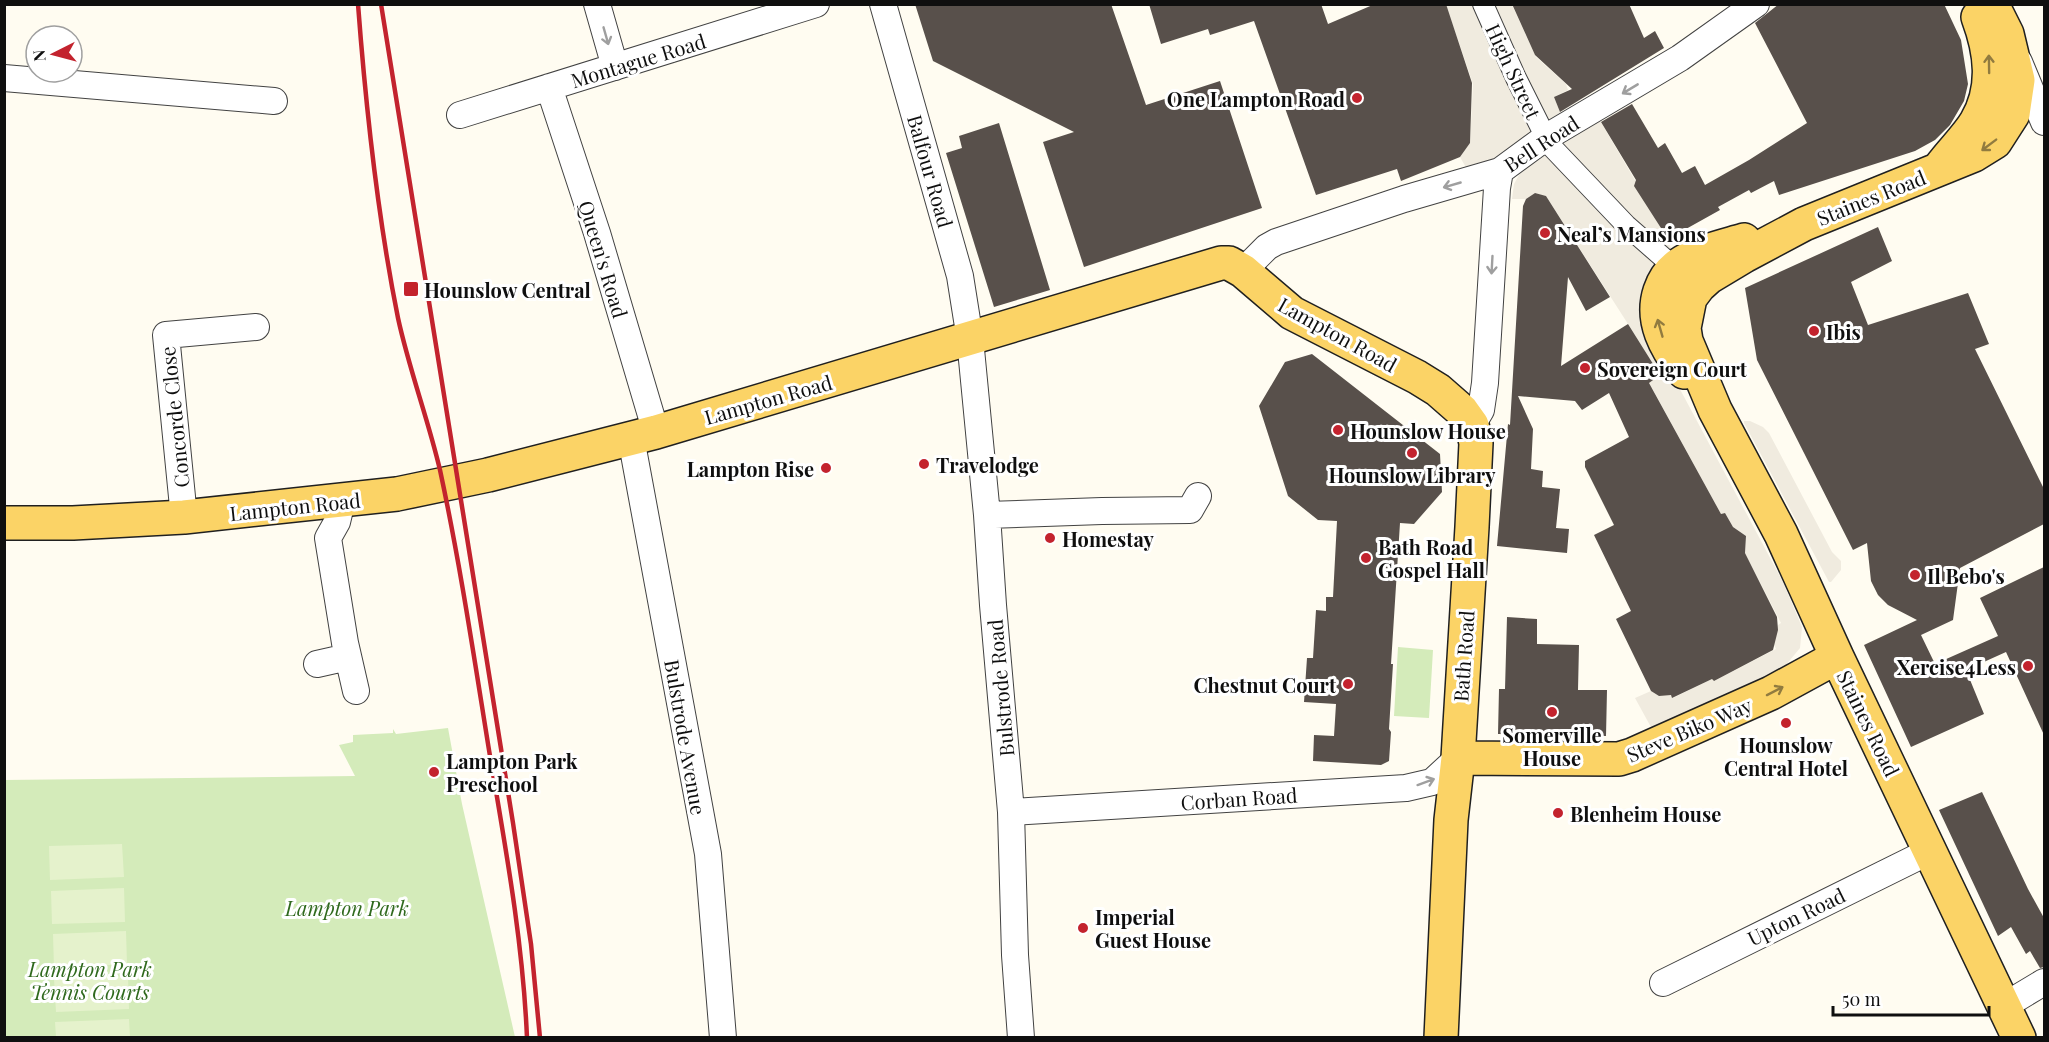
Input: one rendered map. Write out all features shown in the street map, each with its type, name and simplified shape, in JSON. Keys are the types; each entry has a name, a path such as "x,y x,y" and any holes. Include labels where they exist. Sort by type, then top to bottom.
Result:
{"main road":[{"name":"Staines Road","path":"1938,169 1976,122 1988,93 1990,59 1974,4"},
{"name":"Staines Road","path":"1992,4 2007,34 2018,80 2013,114 1995,142 1974,154 1804,224 1715,249 1683,262 1664,280 1656,306 1658,324 1664,342 1715,411 1781,534 1837,657 2019,1038"},
{"name":"Lampton Road","path":"4,523 73,523 184,518 397,494 477,477 643,435 1221,263 1229,263 1242,271 1292,314 1438,390 1462,411 1472,425"},
{"name":"Bath Road","path":"1441,1038 1451,820 1458,758 1472,527 1476,443 1472,425"},
{"name":"Steve Biko Way","path":"1458,758 1619,759 1770,693 1837,657"}],"street":[{"path":"597,4 615,67"},
{"name":"Montague Road","path":"460,115 816,4"},
{"name":"Balfour Road","path":"883,4 960,276 970,339"},
{"name":"High Street","path":"1483,4 1545,138 1626,225 1666,260"},
{"name":"Bell Road","path":"1242,271 1267,247 1276,242 1404,199 1500,171 1545,138 1680,58 1756,4"},
{"path":"2007,34 2044,122"},
{"path":"4,78 274,101"},
{"name":"Queen's Road","path":"549,87 597,233 643,435"},
{"path":"2013,114 2036,125 2044,133"},
{"name":"Bath Road","path":"1472,425 1481,410 1485,383 1500,171"},
{"name":"Concorde Close","path":"184,518 165,335 256,327"},
{"name":"Bulstrode Road","path":"970,339 1011,812 1015,955 1021,1038"},
{"name":"Bulstrode Avenue","path":"643,435 708,854 723,1038"},
{"path":"987,515 1190,510 1198,496"},
{"path":"342,501 337,522 328,538 348,657 356,690"},
{"path":"317,664 348,657"},
{"name":"Corban Road","path":"1011,812 1406,788 1432,782 1458,758"},
{"name":"Upton Road","path":"1663,983 1930,851"},
{"path":"2004,1006 2044,982"}],"green space":[{"path":"1398,647 1433,650 1429,718 1394,716"},
{"name":"Lampton Park","path":"448,728 462,804 515,1037 5,1037 4,780 355,776 339,745 353,742 353,735 393,733 393,729 396,734"},
{"path":"122,844 124,877 50,880 49,846"},
{"path":"124,888 125,922 52,924 51,891"},
{"path":"126,931 127,964 54,968 53,934"},
{"name":"Lampton Park Tennis Courts","path":"128,976 129,1009 56,1012 54,979"},
{"path":"129,1019 130,1037 56,1037 55,1022"}],"shaded area":[{"path":"1446,5 1512,5 1536,57 1566,84 1568,90 1554,97 1564,121 1507,154 1468,171 1460,157 1470,143 1473,84"},
{"path":"1599,119 1662,226 1657,230 1663,242 1667,240 1674,254 1651,335 1783,582 1802,627 1800,648 1776,677 1752,683 1652,729 1635,698 1651,691 1659,696 1669,693 1673,698 1712,679 1714,681 1776,649 1772,641 1781,623 1745,553 1746,536 1733,527 1725,513 1721,514 1652,388 1645,386 1660,375 1628,324 1546,196 1535,193 1526,199 1512,199 1514,184 1525,164"},
{"path":"1744,421 1750,421 1763,427 1769,433 1832,552 1841,561 1841,570 1831,582 1744,423"}],"building":[{"path":"915,4 1111,4 1146,105 1220,81 1262,208 1084,267 1043,142 1074,132 933,61"},
{"name":"One Lampton Road","path":"1149,4 1321,4 1328,24 1375,4 1446,4 1472,83 1470,143 1460,157 1401,181 1397,169 1316,195 1254,21 1210,35 1208,29 1161,44"},
{"path":"1512,4 1629,4 1644,38 1655,31 1664,48 1560,112 1554,97 1572,89 1535,55"},
{"path":"1779,4 1944,4 1961,40 1968,84 1964,101 1950,125 1935,140 1915,151 1779,195 1774,181 1751,193 1749,190 1718,207 1720,210 1668,239 1634,186 1636,180 1601,122 1632,104 1658,148 1665,143 1682,173 1695,166 1705,185 1807,123 1755,23"},
{"path":"999,123 1050,290 994,307 946,153 962,148 959,136"},
{"path":"1535,193 1546,196 1610,297 1586,311 1568,277 1561,366 1628,324 1660,375 1649,383 1721,514 1725,513 1733,527 1746,536 1745,553 1777,617 1778,630 1773,650 1714,681 1712,679 1672,698 1671,695 1659,696 1651,691 1616,619 1631,611 1594,535 1614,525 1585,467 1585,461 1629,437 1609,393 1582,410 1575,401 1518,396 1533,429 1531,469 1543,471 1542,487 1560,489 1556,528 1569,529 1567,553 1497,546 1508,424 1510,425 1523,206 1526,199"},
{"path":"1878,227 1892,261 1851,282 1868,325 1968,293 1989,344 1975,349 2044,489 2044,524 1960,568 1953,620 1921,635 1935,664 1998,636 1980,598 2044,567 2044,735 2006,652 1966,670 1984,714 1911,747 1864,645 1917,620 1888,605 1878,595 1871,581 1867,543 1853,550 1757,360 1745,288"},
{"path":"1312,354 1440,454 1442,492 1414,524 1400,523 1391,664 1393,664 1389,761 1381,765 1313,761 1314,735 1334,736 1336,704 1304,702 1307,658 1313,658 1316,610 1326,611 1326,597 1333,597 1337,521 1318,520 1288,496 1259,406 1285,362"},
{"path":"1507,617 1537,619 1537,644 1579,645 1578,690 1607,690 1606,736 1498,734 1499,689 1505,689"},
{"path":"1982,792 2044,918 2044,967 2040,968 2030,951 2026,954 2011,927 1998,936 1939,810"}],"railway":[{"path":"358,4 369,123 384,240 398,318 440,470 460,575 512,893 522,965 527,1038"},
{"path":"381,4 513,823 531,944 540,1038"}],"place":[{"name":"One Lampton Road","path":"1357,98"},
{"name":"Neal’s Mansions","path":"1545,233"},
{"name":"Hounslow Central","path":"411,289"},
{"name":"Ibis","path":"1814,331"},
{"name":"Sovereign Court","path":"1585,368"},
{"name":"Hounslow House","path":"1338,430"},
{"name":"Hounslow Library","path":"1412,453"},
{"name":"Travelodge","path":"924,464"},
{"name":"Lampton Rise","path":"826,468"},
{"name":"Homestay","path":"1050,538"},
{"name":"Bath Road Gospel Hall","path":"1366,558"},
{"name":"Il Bebo's","path":"1915,575"},
{"name":"Xercise4Less","path":"2028,666"},
{"name":"Chestnut Court","path":"1348,684"},
{"name":"Somerville House","path":"1552,712"},
{"name":"Hounslow Central Hotel","path":"1786,723"},
{"name":"Lampton Park Preschool","path":"434,772"},
{"name":"Blenheim House","path":"1558,813"},
{"name":"Imperial Guest House","path":"1083,928"}]}
